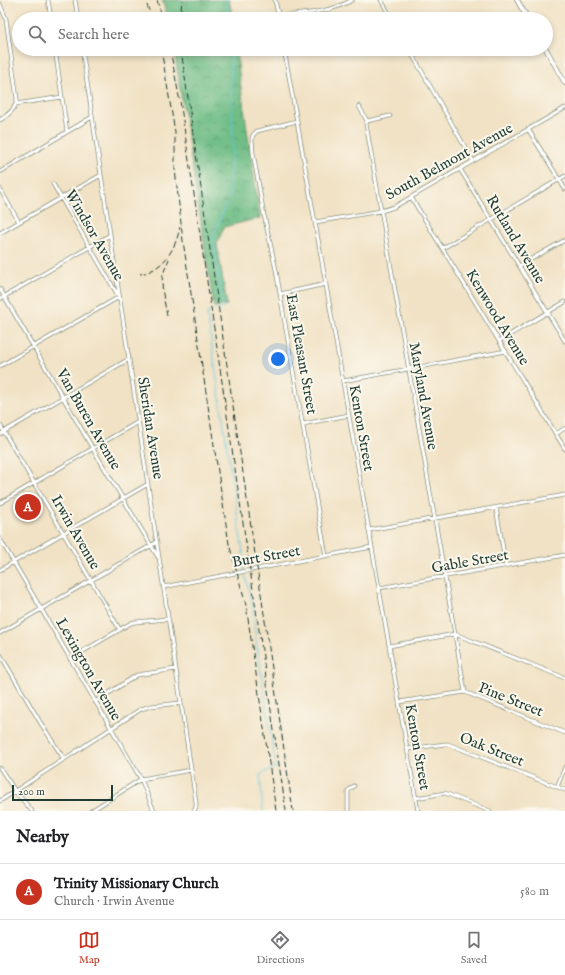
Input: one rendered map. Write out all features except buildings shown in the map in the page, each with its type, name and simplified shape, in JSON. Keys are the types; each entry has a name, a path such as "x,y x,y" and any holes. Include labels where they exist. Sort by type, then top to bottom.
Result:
{"street":[{"path":"48,0 50,12"},
{"path":"75,0 77,12"},
{"path":"275,0 278,12"},
{"path":"316,12 339,7 352,0"},
{"path":"381,0 388,12"},
{"path":"517,0 524,12"},
{"path":"0,4 6,18 17,99 11,112 0,120"},
{"path":"56,56 68,132"},
{"name":"Sheridan Avenue","path":"83,56 196,802 194,811"},
{"name":"Kenton Street","path":"285,56 418,811"},
{"path":"413,56 474,161"},
{"path":"550,56 565,82"},
{"path":"16,104 62,97"},
{"name":"Maryland Avenue","path":"359,106 367,121 366,124 408,369 465,692"},
{"name":"South Belmont Avenue","path":"315,222 381,211 394,207 565,108"},
{"path":"367,121 390,116"},
{"path":"0,172 92,117"},
{"name":"East Pleasant Street","path":"297,121 260,130 254,133 252,143 326,556"},
{"path":"528,129 565,189"},
{"name":"Rutland Avenue","path":"460,169 565,341"},
{"path":"0,233 101,175"},
{"path":"443,248 565,176"},
{"name":"Windsor Avenue","path":"53,184 119,297"},
{"path":"0,189 19,222"},
{"name":"Kenwood Avenue","path":"411,197 565,449"},
{"path":"0,299 110,235"},
{"path":"519,266 565,240"},
{"path":"280,294 326,284"},
{"name":"Van Buren Avenue","path":"0,289 159,559"},
{"path":"0,366 119,297"},
{"path":"499,341 565,302"},
{"path":"343,380 506,351"},
{"path":"0,434 129,359"},
{"path":"303,424 349,416"},
{"path":"0,503 138,422"},
{"name":"Irwin Avenue","path":"0,425 120,630"},
{"path":"556,434 565,428"},
{"path":"0,570 148,484"},
{"path":"369,530 565,496"},
{"path":"496,508 506,566"},
{"name":"Lexington Avenue","path":"0,539 141,779 154,811"},
{"path":"0,633 157,542"},
{"name":"Burt Street","path":"164,587 372,547"},
{"name":"Gable Street","path":"379,588 565,555"},
{"path":"70,659 131,623 168,619"},
{"path":"389,646 455,634 565,678"},
{"path":"0,654 40,722 64,759"},
{"path":"95,702 137,675 176,669"},
{"name":"Pine Street","path":"400,702 465,692 565,733"},
{"path":"0,801 135,712 145,708 181,703"},
{"name":"Oak Street","path":"408,749 448,744 565,790"},
{"path":"557,787 565,767"},
{"path":"0,768 15,791 32,811"},
{"path":"92,811 141,779 191,770"},
{"path":"348,811 348,791 354,786"},
{"path":"416,798 445,793 490,811"}],"green space":[{"path":"162,0 229,0 232,12 166,12"},
{"path":"175,56 237,56 260,218 224,227 217,244 227,305 214,307"}],"waterway":[{"path":"226,0 229,12"},
{"path":"231,56 233,152 229,179 230,195 213,237 223,308 207,313 244,559 243,566 252,604 256,640 276,767 260,775 263,811"}],"railway":[{"path":"157,0 161,12"},
{"path":"181,12 182,0"},
{"path":"147,5 150,12"},
{"path":"162,56 175,132 175,169 183,241 229,544 246,605 276,811"},
{"path":"171,56 181,107 286,811"},
{"path":"182,56 293,811"},
{"path":"140,274 156,268 168,257 175,243 180,227"},
{"path":"167,316 162,290 162,279 169,259"}],"place":[{"name":"Trinity Missionary Church","path":"28,507"}]}
